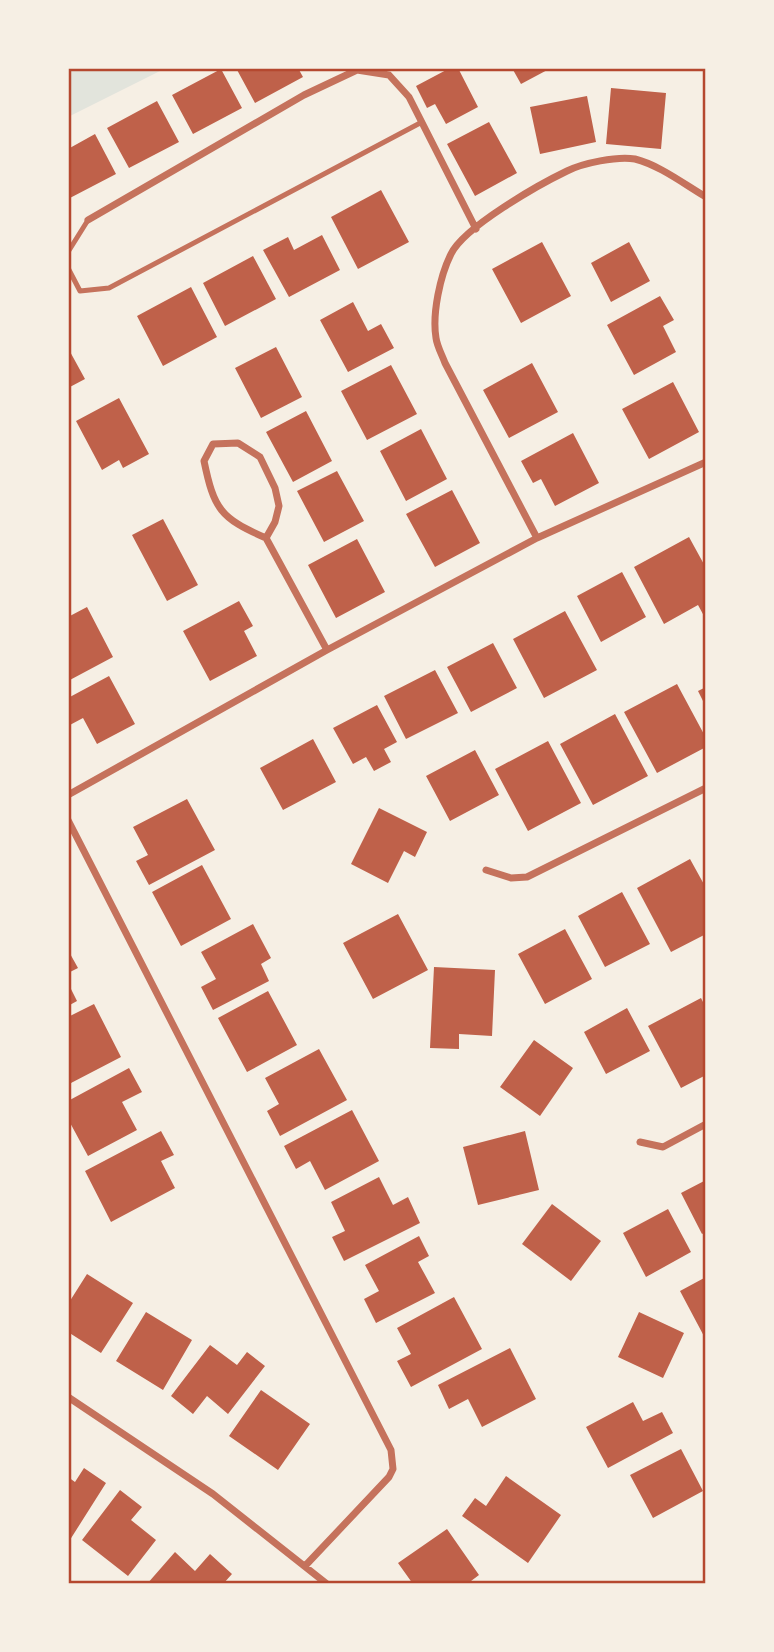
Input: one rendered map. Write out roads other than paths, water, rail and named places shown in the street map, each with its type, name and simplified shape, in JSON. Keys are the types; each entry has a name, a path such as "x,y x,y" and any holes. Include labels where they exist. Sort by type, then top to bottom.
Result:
{"street":[{"path":"88,220 304,95 357,70 389,75 409,97 476,229"},
{"path":"537,538 445,363 436,338 437,296 451,254 467,233 513,201 568,170 594,162 633,159 706,197"},
{"path":"266,538 279,506 275,488 260,457 238,443 213,444 204,461 210,491 223,515 266,538 327,650"},
{"path":"68,795 327,650 537,538 706,462"},
{"path":"486,870 511,878 527,877 706,788"},
{"path":"68,820 391,1450 393,1469 388,1477 305,1566"},
{"path":"639,1142 663,1147 706,1124"},
{"path":"68,1397 213,1494 327,1584"}],"lane":[{"path":"68,268 80,291 110,288 422,122"},
{"path":"68,252 88,220"}]}
